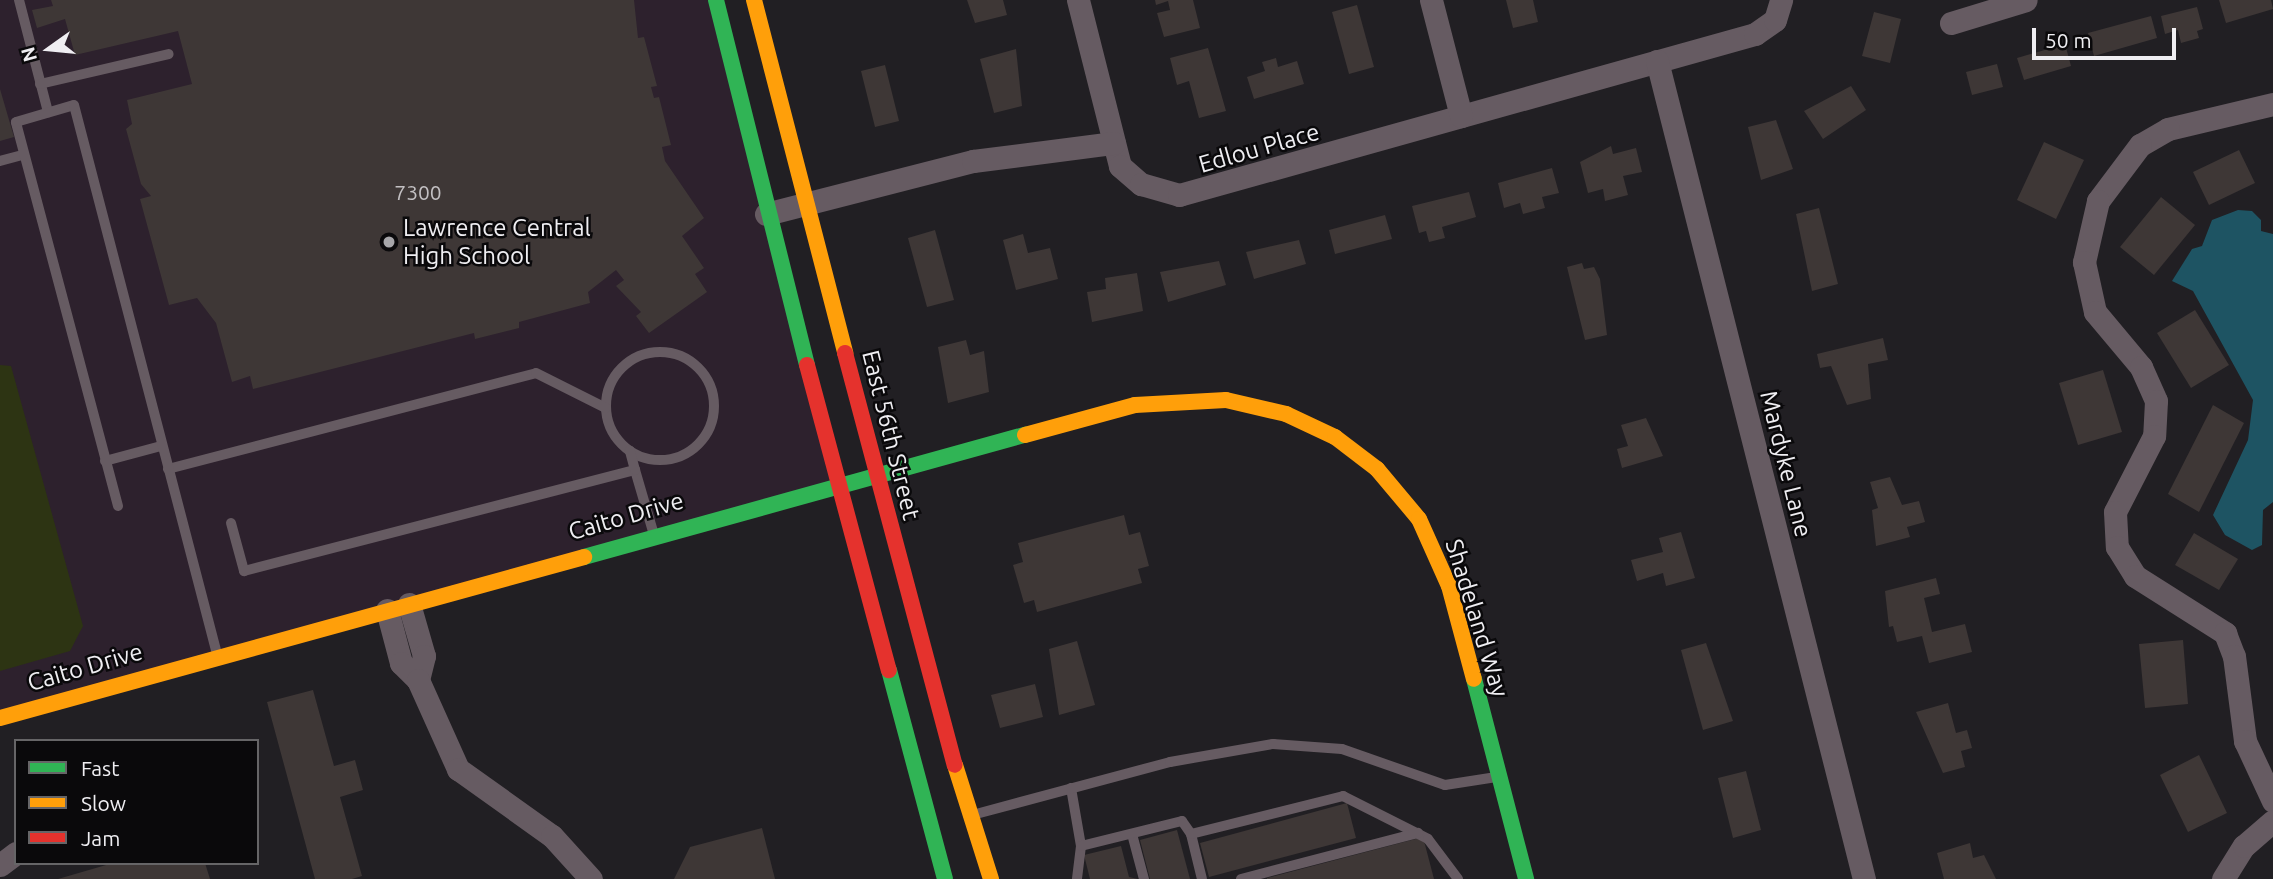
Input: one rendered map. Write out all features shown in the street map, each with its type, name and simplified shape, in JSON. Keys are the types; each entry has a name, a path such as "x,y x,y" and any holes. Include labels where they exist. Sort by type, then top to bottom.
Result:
{"street":[{"path":"716,0 766,214 945,879"},
{"name":"East 56th Street","path":"754,0 934,696 991,879"},
{"name":"Edlou Place","path":"1078,0 1120,166 1141,184 1166,194 1194,195 1461,116 1755,34 1780,8"},
{"path":"1431,0 1461,116"},
{"path":"1951,23 2026,0"},
{"name":"Mardyke Lane","path":"1657,61 1864,879"},
{"path":"2273,104 2168,129 2140,145 2098,201 2084,262 2095,312 2140,367 2156,401 2154,436 2115,512 2117,547 2135,576 2225,633 2234,656 2245,741 2273,801"},
{"path":"766,214 973,162 1114,143"},
{"name":"Shadeland Way","path":"858,479 1164,400 1252,404 1319,428 1383,475 1412,509 1436,549 1526,879"},
{"name":"Caito Drive","path":"0,718 858,479"},
{"path":"398,607 424,656 418,680 458,769 552,836 591,879"},
{"path":"2223,879 2244,846 2273,821"}],"lane":[{"path":"19,0 48,112"},
{"path":"40,84 169,54"},
{"path":"118,506 16,122 74,104 217,657"},
{"path":"0,161 23,155"},
{"path":"630,451 663,460 694,448 713,417 708,382 682,357 646,354 616,374 606,408 610,426 630,451 654,536"},
{"path":"168,470 536,373 606,408"},
{"path":"105,461 162,446"},
{"path":"231,523 244,571 635,470"},
{"path":"972,815 1170,762 1284,744 1342,749 1440,785 1499,776"},
{"path":"1071,788 1081,846 1077,879"},
{"path":"1191,834 1343,796 1418,832 1458,879"},
{"path":"1081,846 1182,821 1191,834 1202,879"},
{"path":"1241,879 1418,832"},
{"path":"1132,834 1144,879"}],"shaded area":[{"name":"Lawrence Central High School","path":"0,0 715,0 840,484 0,718"}],"green space":[{"path":"0,365 11,366 83,626 70,651 0,671"}],"water":[{"path":"2238,210 2252,211 2261,220 2261,231 2273,234 2273,502 2263,510 2262,545 2252,550 2225,535 2213,515 2248,440 2253,400 2193,291 2172,281 2192,249 2202,246 2212,220"}],"building":[{"name":"Lawrence Central High School","path":"51,0 634,0 638,38 644,37 657,86 651,87 654,98 659,97 671,145 662,147 665,161 704,218 682,236 704,268 695,274 707,292 649,333 636,316 641,312 616,286 624,280 616,270 588,292 590,303 519,322 519,328 475,339 474,333 253,389 250,376 232,382 216,323 197,298 169,305 140,199 151,196 141,184 126,129 132,124 127,100 192,84 178,31 75,55 65,19 37,28 32,10 53,6"},
{"path":"967,0 1003,0 1007,15 975,23"},
{"path":"1155,0 1193,0 1200,28 1164,37 1157,13 1170,10 1168,1 1156,5"},
{"path":"1506,0 1533,0 1538,22 1513,28"},
{"path":"2219,0 2271,0 2273,9 2226,23"},
{"path":"1357,5 1374,67 1349,74 1332,12"},
{"path":"2197,7 2203,29 2197,31 2199,38 2181,43 2178,30 2165,34 2161,16"},
{"path":"1874,12 1901,19 1890,63 1862,56"},
{"path":"2151,16 2157,38 2094,56 2088,33"},
{"path":"2065,44 2071,66 2024,80 2017,58"},
{"path":"1208,48 1226,111 1199,118 1189,81 1177,85 1170,58"},
{"path":"1016,49 1022,106 994,113 980,59"},
{"path":"1276,58 1278,67 1297,61 1304,84 1254,99 1247,77 1265,71 1262,62"},
{"path":"1997,64 2003,87 1972,95 1966,72"},
{"path":"885,65 899,121 875,127 861,71"},
{"path":"1851,86 1866,110 1823,139 1804,111"},
{"path":"0,89 14,137 0,141"},
{"path":"1776,120 1793,169 1761,180 1748,127"},
{"path":"2044,142 2084,160 2056,219 2017,200"},
{"path":"1611,146 1613,154 1636,148 1642,172 1623,176 1628,195 1605,201 1603,189 1588,193 1580,162"},
{"path":"2239,150 2255,183 2209,205 2193,172"},
{"path":"1552,168 1559,193 1542,197 1545,208 1523,214 1520,203 1504,208 1498,183"},
{"path":"1469,192 1476,217 1442,227 1445,238 1429,242 1426,231 1419,233 1412,206"},
{"path":"2161,197 2195,225 2154,275 2120,247"},
{"path":"1819,208 1838,284 1812,291 1796,214"},
{"path":"1385,215 1392,239 1335,254 1329,230"},
{"path":"935,230 954,300 927,307 908,238"},
{"path":"1023,234 1028,253 1050,248 1058,279 1016,290 1003,240"},
{"path":"1299,240 1306,264 1254,279 1246,252"},
{"path":"1219,261 1226,285 1168,302 1160,272"},
{"path":"1582,263 1584,269 1594,267 1600,279 1607,335 1585,340 1567,267"},
{"path":"1137,273 1143,311 1092,322 1087,292 1106,289 1105,278"},
{"path":"2195,310 2229,365 2191,388 2157,333"},
{"path":"1883,338 1888,360 1868,364 1871,399 1847,405 1831,366 1820,368 1817,354"},
{"path":"966,340 970,355 984,351 989,392 948,403 938,347"},
{"path":"2103,370 2122,432 2078,445 2059,383"},
{"path":"2213,405 2244,423 2199,512 2168,494"},
{"path":"1646,418 1663,456 1622,468 1617,449 1628,446 1621,425"},
{"path":"1890,477 1902,505 1919,501 1925,522 1907,527 1910,537 1876,546 1872,510 1878,508 1870,482"},
{"path":"1124,515 1129,535 1140,532 1149,566 1138,569 1142,583 1037,612 1034,600 1024,603 1013,565 1023,562 1018,543"},
{"path":"1681,532 1695,578 1666,586 1663,573 1637,581 1631,560 1663,552 1659,538"},
{"path":"2194,533 2238,559 2219,590 2175,565"},
{"path":"1936,578 1940,594 1924,598 1932,632 1965,624 1972,652 1929,663 1922,636 1897,642 1893,626 1889,627 1885,591"},
{"path":"2183,640 2188,704 2145,708 2139,644"},
{"path":"1077,641 1095,705 1059,715 1049,649"},
{"path":"1706,643 1733,721 1703,730 1681,650"},
{"path":"1035,684 1043,717 1000,728 991,695"},
{"path":"313,690 334,766 355,760 363,790 340,797 362,876 352,879 315,879 267,702"},
{"path":"1948,703 1956,733 1967,730 1972,748 1961,751 1965,767 1943,773 1916,712"},
{"path":"2199,755 2227,813 2188,832 2160,775"},
{"path":"1746,771 1761,830 1733,838 1718,778"},
{"path":"1347,803 1356,838 1209,877 1200,843"},
{"path":"762,828 775,879 674,879 690,847"},
{"path":"1177,830 1190,879 1150,879 1140,840"},
{"path":"1423,837 1434,879 1267,879 1267,878"},
{"path":"1970,843 1973,858 1984,855 1996,879 1944,879 1937,853"},
{"path":"1121,846 1129,877 1138,879 1090,879 1084,855"},
{"path":"106,865 206,865 210,879 58,879"}],"traffic: fast":[{"path":"716,0 807,365"},
{"path":"584,557 1025,435"},
{"path":"889,670 945,879"},
{"path":"1474,679 1526,879"}],"traffic: slow":[{"path":"754,0 845,353"},
{"path":"1025,435 1135,405 1226,400 1286,414 1335,437 1377,469 1419,519 1449,586 1474,679"},
{"path":"0,718 584,557"},
{"path":"955,765 991,879"}],"traffic: jam":[{"path":"845,353 955,765"},
{"path":"807,365 889,670"}],"place":[{"name":"Lawrence Central High School","path":"389,242"}]}
